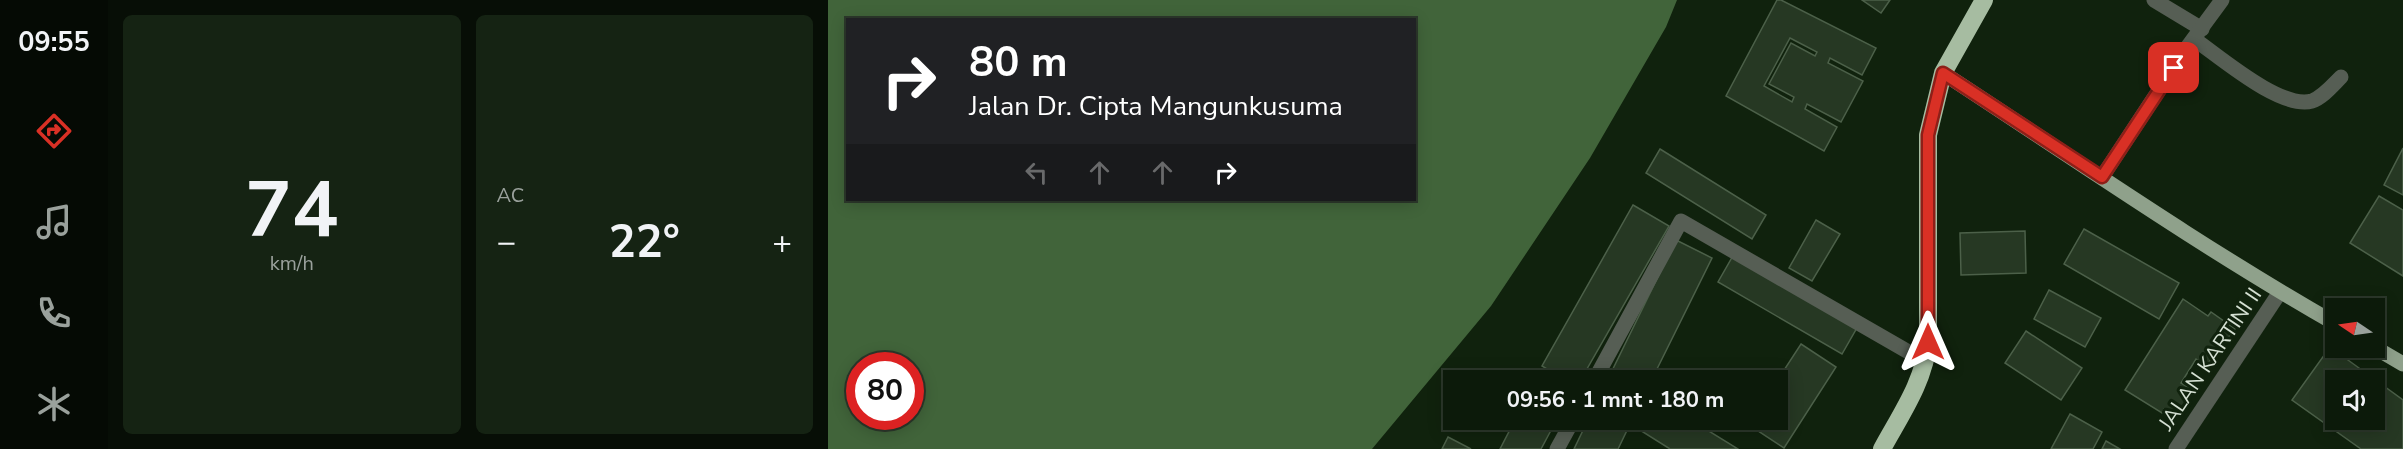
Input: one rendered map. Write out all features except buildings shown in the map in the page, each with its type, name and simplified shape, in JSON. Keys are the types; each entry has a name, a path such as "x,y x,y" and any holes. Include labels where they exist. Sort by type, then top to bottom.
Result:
{"highway":[{"path":"1882,449 1920,380 1926,362 1928,342 1928,135 1943,73 1984,0"}],"main road":[{"path":"1943,73 2280,292 2325,318"},
{"path":"2385,353 2403,363"}],"street":[{"path":"2154,0 2272,93 2292,101 2311,101 2321,97 2341,78"},
{"path":"2102,177 2222,0"},
{"path":"1600,370 1681,221 1926,362"},
{"name":"JALAN KARTINI II","path":"2176,449 2280,292"},
{"path":"1557,449 1567,430"}],"shaded area":[{"path":"828,0 1677,0 1666,27 1590,158 1491,306 1372,449 828,449"}],"route":[{"path":"1928,342 1928,135 1943,73 2102,177 2174,68"}]}
